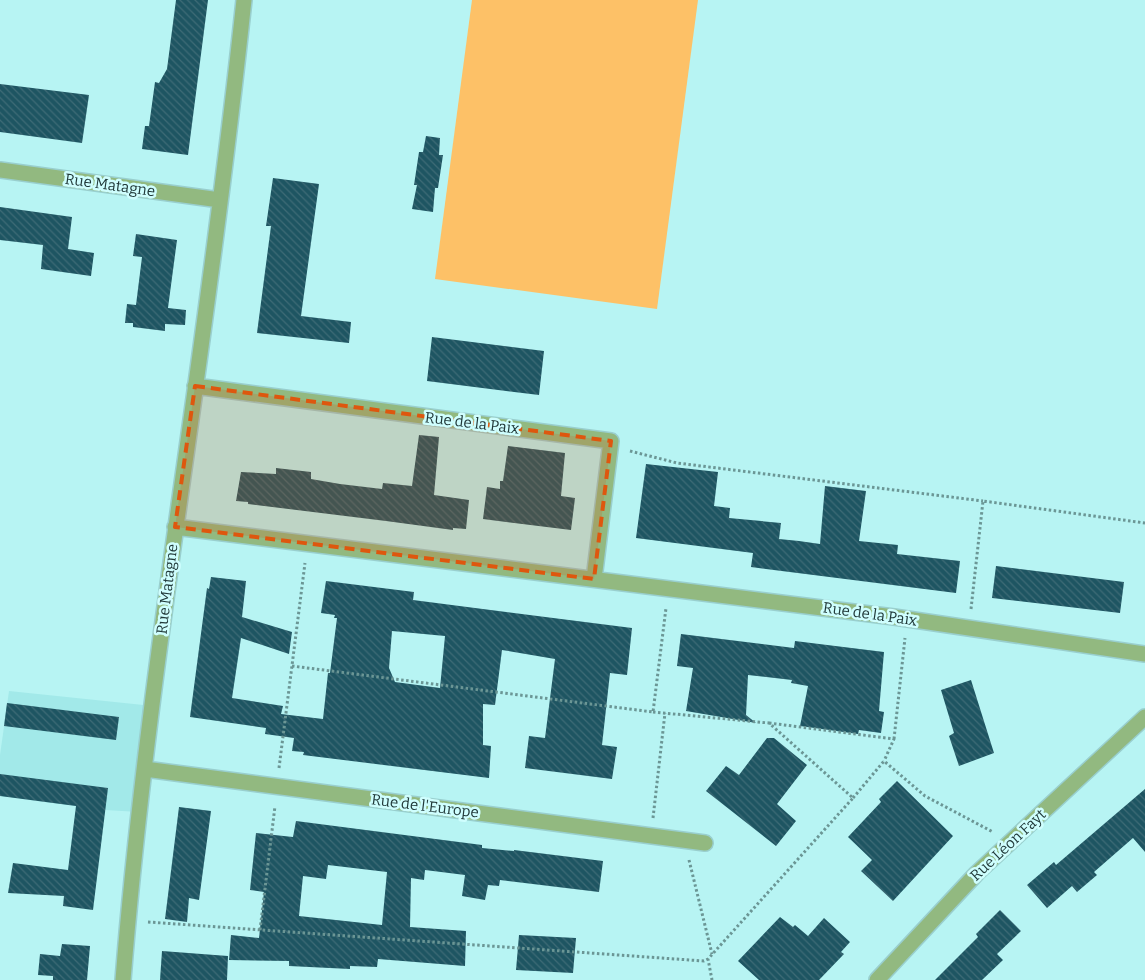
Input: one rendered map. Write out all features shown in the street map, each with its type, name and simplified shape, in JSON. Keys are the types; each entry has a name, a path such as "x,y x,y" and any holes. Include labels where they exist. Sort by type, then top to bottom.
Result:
{"street":[{"name":"Rue Matagne","path":"123,980 145,769 220,200 244,0"},
{"name":"Rue Matagne","path":"0,170 220,200"},
{"name":"Rue de la Paix","path":"195,386 611,441 610,447"},
{"path":"594,579 610,447"},
{"name":"Rue de la Paix","path":"176,527 907,619 1145,654"},
{"name":"Rue Léon Fayt","path":"878,980 977,873 1145,717"},
{"name":"Rue de l'Europe","path":"145,769 705,843"}],"path":[{"path":"610,447 677,463 1145,523"},
{"path":"969,628 983,501"},
{"path":"260,930 307,543"},
{"path":"653,712 668,589"},
{"path":"128,920 704,962 853,798 884,761 894,739 907,619"},
{"path":"292,666 653,712 769,723 894,739"},
{"path":"651,836 665,713"},
{"path":"769,723 853,798"},
{"path":"884,761 925,796 1011,842"},
{"path":"684,840 712,954"},
{"path":"708,959 712,980"}],"highlighted area":[{"path":"195,386 611,441 594,579 175,527"}],"shaded area":[{"path":"472,0 698,0 657,309 435,279"},
{"path":"9,691 153,706 139,812 105,810 0,796 0,755"}],"building":[{"path":"176,0 208,0 188,155 142,149 145,126 149,126 155,82 159,83 167,69"},
{"path":"0,84 89,95 82,143 0,132"},
{"path":"426,136 440,138 439,155 443,155 438,188 435,188 433,212 412,209 417,185 414,185 419,152 423,152"},
{"path":"273,178 319,184 301,316 351,322 349,343 257,333 271,226 266,226"},
{"path":"0,207 72,217 68,249 94,253 91,276 41,269 43,245 0,240"},
{"path":"136,234 177,240 168,308 186,310 185,325 165,324 165,331 133,327 133,323 125,323 127,304 136,305 142,257 133,256"},
{"path":"432,337 544,351 539,395 427,381"},
{"path":"419,435 439,437 434,495 469,500 466,529 453,528 453,530 236,501 241,472 276,474 276,468 311,472 311,479 340,484 382,489 383,483 412,486"},
{"path":"508,446 565,453 561,496 575,498 571,530 483,519 487,487 500,489 500,481 503,481"},
{"path":"646,464 718,472 714,506 730,508 729,518 781,523 779,539 820,544 825,486 866,491 859,541 898,545 897,554 960,561 956,593 751,567 753,553 636,538"},
{"path":"996,566 1124,582 1120,613 992,598"},
{"path":"211,577 246,581 242,617 292,632 289,654 241,638 232,698 283,706 281,714 323,719 337,618 334,618 335,615 321,613 326,581 414,592 413,600 632,628 627,675 610,673 602,745 617,747 612,779 525,768 529,736 545,738 555,659 502,650 495,705 483,704 483,745 491,746 489,778 303,755 304,752 292,751 294,738 265,734 266,728 190,717 207,588 209,589","holes":["392,631 445,636 440,688 395,682 389,668"]},
{"path":"681,634 794,648 795,641 884,652 879,711 884,712 881,733 859,730 858,734 800,726 808,686 791,683 792,680 748,675 746,715 756,723 686,711 693,668 677,666"},
{"path":"971,680 994,753 959,766 949,736 954,733 941,690"},
{"path":"7,703 119,717 116,740 4,726"},
{"path":"767,738 774,738 807,765 777,804 796,821 776,846 706,791 726,766 739,775"},
{"path":"0,774 108,788 93,910 63,906 64,896 8,893 13,863 68,870 76,806 0,796"},
{"path":"897,781 953,836 893,901 861,871 872,860 848,837 881,802 879,799"},
{"path":"1145,789 1145,852 1133,838 1094,872 1097,875 1077,892 1072,886 1047,908 1027,885 1054,862 1056,865"},
{"path":"179,807 211,811 199,900 189,898 187,922 165,919"},
{"path":"296,821 482,845 482,848 603,861 599,892 500,880 499,886 488,885 485,900 462,896 465,875 425,870 424,880 411,878 410,927 466,931 465,966 378,959 377,967 350,966 350,969 289,966 289,961 229,960 231,935 259,938 264,892 250,890 256,833 293,837","holes":["328,865 387,872 382,925 299,916 303,876 326,879"]},
{"path":"1000,910 1021,931 997,954 1003,960 982,980 935,980 978,937 976,934"},
{"path":"780,917 793,927 795,925 808,936 824,918 850,942 841,952 844,954 819,980 759,980 738,961"},
{"path":"519,935 576,938 573,973 516,970"},
{"path":"62,944 90,946 87,980 53,980 53,976 38,975 40,954 60,956"},
{"path":"162,951 228,956 227,980 160,980"}]}
